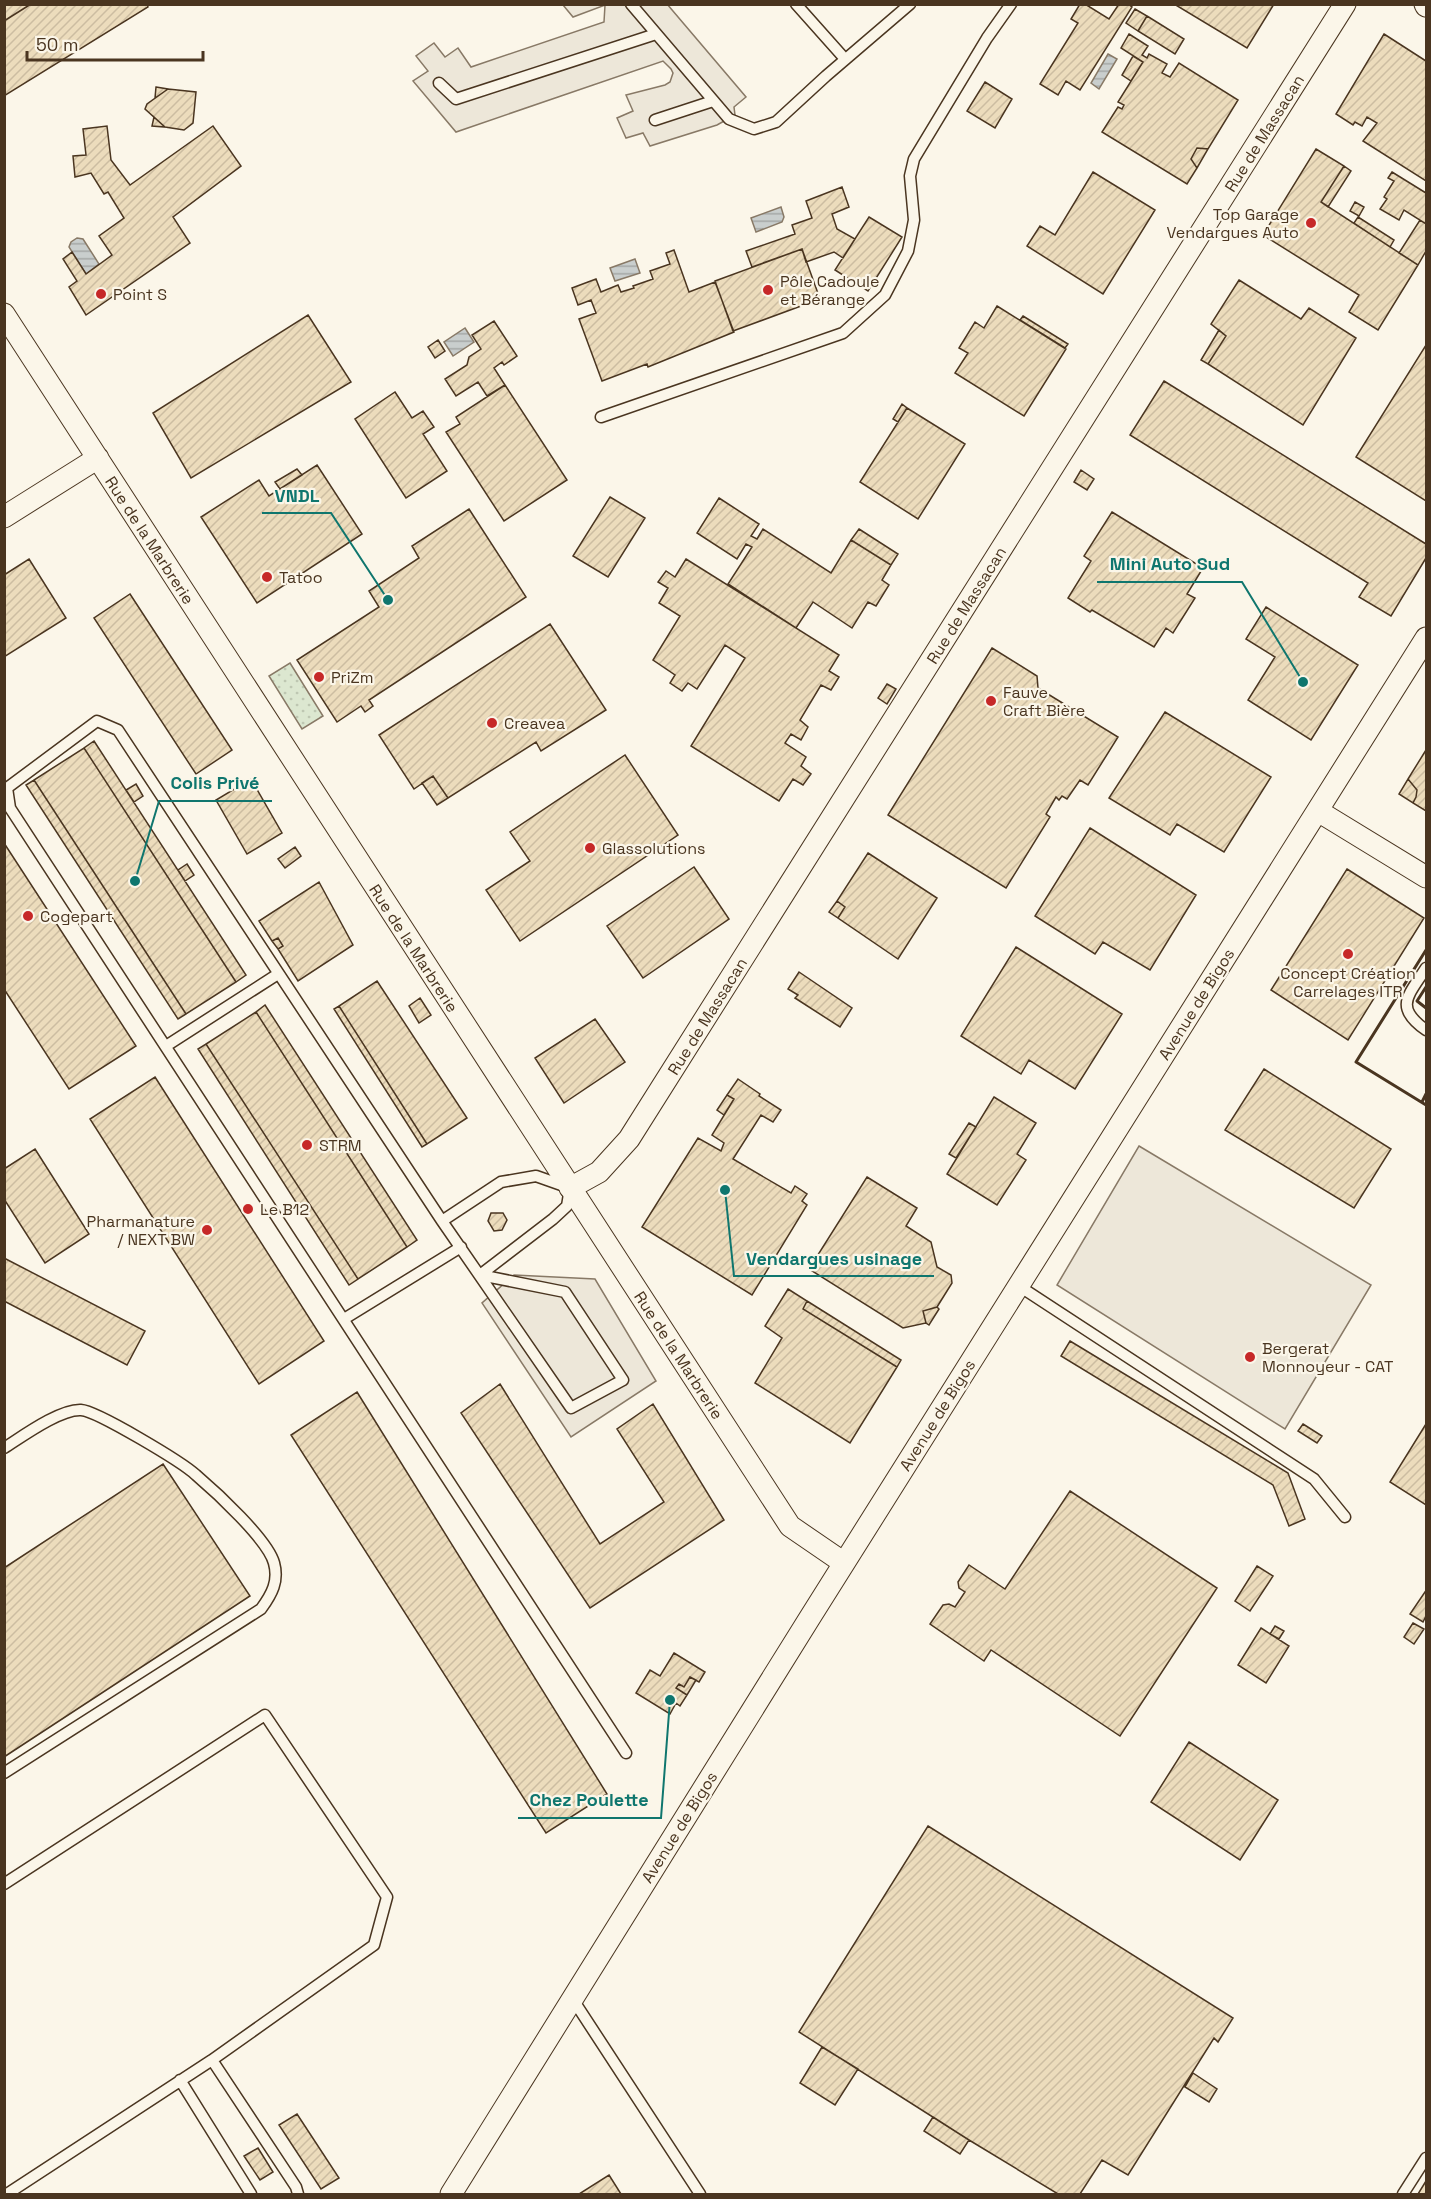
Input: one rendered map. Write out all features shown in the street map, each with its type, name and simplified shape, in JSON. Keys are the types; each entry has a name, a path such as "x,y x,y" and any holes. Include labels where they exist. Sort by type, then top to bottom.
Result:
{"street":[{"name":"Rue de Massacan","path":"570,1188 599,1172 629,1139 1345,4"},
{"name":"Rue de la Marbrerie","path":"4,314 790,1526 844,1563"},
{"path":"4,517 98,458"},
{"name":"Avenue de Bigos","path":"450,2194 1426,638"},
{"path":"1318,811 1426,877"}],"lane":[{"path":"631,4 729,119 754,129 776,122 910,4"},
{"path":"796,4 846,59"},
{"path":"601,417 843,333 885,295 908,251 914,220 910,176 914,159 987,38 1011,4"},
{"path":"440,83 456,99 656,34"},
{"path":"655,120 713,101"},
{"path":"480,1275 565,1292 623,1380 572,1408 442,1221 118,730 97,721 7,788 10,808 626,1753"},
{"path":"1426,968 1409,996 1406,1008 1411,1018 1426,1030"},
{"path":"166,1046 279,974"},
{"path":"442,1221 501,1182 536,1176 570,1188 567,1206 554,1219 480,1275"},
{"path":"344,1319 461,1247"},
{"path":"1019,1286 1314,1479 1345,1517"},
{"path":"4,1448 49,1419 81,1410 103,1416 195,1473 265,1544 274,1561 276,1579 271,1596 261,1609 4,1773"},
{"path":"4,1884 265,1715 387,1897 374,1945 212,2060 7,2194"},
{"path":"572,1998 699,2194"},
{"path":"212,2060 296,2187 298,2194"},
{"path":"180,2080 251,2194"},
{"path":"1402,2194 1426,2158"}],"green space":[{"path":"290,663 323,716 302,729 269,676"}],"shaded area":[{"path":"667,4 746,97 734,107 735,115 717,125 650,146 643,133 626,138 617,118 633,111 626,95 670,82 673,73 663,61 456,132 413,81 428,71 416,56 434,43 445,57 458,48 471,67 604,22 605,5 573,17 563,5"},
{"path":"1108,54 1117,59 1099,89 1091,83"},
{"path":"781,207 784,217 782,222 756,232 751,218"},
{"path":"77,238 83,239 99,264 86,274 69,247 71,242"},
{"path":"635,259 640,273 615,281 610,268"},
{"path":"465,328 474,342 453,356 444,342"},
{"name":"Bergerat Monnoyeur - CAT","path":"1139,1146 1371,1285 1285,1429 1057,1285"},
{"path":"514,1275 595,1279 656,1381 571,1437 482,1303"}],"building":[{"path":"4,4 31,4 4,21"},
{"path":"31,4 147,4 148,7 4,96 4,21"},
{"path":"1080,4 1085,4 1109,19 1119,4 1128,4 1132,7 1080,90 1066,81 1058,95 1040,84 1078,23 1071,19"},
{"path":"1174,4 1274,4 1247,48"},
{"path":"1135,9 1147,16 1138,31 1126,23"},
{"path":"1147,16 1184,39 1175,54 1138,31"},
{"path":"1129,34 1148,46 1142,55 1147,58 1149,54 1167,64 1162,73 1170,77 1179,63 1238,100 1208,149 1197,148 1191,159 1197,168 1187,184 1102,132 1118,107 1122,109 1124,105 1118,102 1143,62 1121,48"},
{"path":"1384,34 1426,61 1426,181 1363,141 1377,123 1367,117 1362,126 1355,122 1353,125 1336,114"},
{"path":"1133,56 1143,62 1131,81 1122,75"},
{"path":"985,82 1012,99 995,128 967,111"},
{"path":"156,87 168,89 155,98"},
{"path":"168,89 196,92 193,123 184,130 165,127 145,109 147,104"},
{"path":"154,117 165,127 152,126"},
{"path":"107,126 111,160 130,185 213,126 241,166 173,217 190,243 86,315 69,287 77,281 63,259 72,252 86,274 112,255 99,236 124,218 108,192 104,194 91,173 75,177 73,156 86,155 83,129"},
{"path":"1197,148 1208,149 1197,168 1191,159"},
{"path":"1316,149 1344,166 1321,202 1418,265 1378,330 1349,312 1359,295 1263,235"},
{"path":"1344,166 1351,171 1328,207 1321,202"},
{"path":"1093,172 1155,210 1103,294 1027,246 1040,226 1055,235"},
{"path":"1392,172 1426,193 1426,224 1404,210 1399,220 1380,209 1394,181 1388,178"},
{"path":"842,187 849,207 832,214 837,229 855,239 843,258 834,252 806,262 802,249 752,267 746,251 795,234 792,225 812,218 806,201"},
{"path":"1355,202 1364,207 1359,216 1350,211"},
{"path":"869,217 902,237 868,291 835,270"},
{"path":"1358,217 1394,240 1390,247 1354,223"},
{"path":"1420,220 1426,224 1426,251 1418,265 1399,253"},
{"name":"Pôle Cadoule et Bérange","path":"802,249 820,299 733,331 715,281"},
{"path":"674,250 689,292 715,282 734,332 648,367 647,364 602,381 579,319 596,313 591,300 578,305 572,288 596,279 601,292 618,285 621,292 634,288 633,286 653,279 650,271 670,264 666,253"},
{"path":"1239,280 1301,319 1309,308 1356,338 1303,425 1208,364 1226,336 1211,324"},
{"path":"997,306 1066,349 1024,416 955,373 968,353 959,348 975,322 984,328"},
{"path":"308,315 351,382 191,478 153,413"},
{"path":"1023,316 1068,344 1065,348 1020,320"},
{"path":"494,321 517,356 504,365 502,362 494,368 505,385 487,396 478,382 456,396 445,379 467,365 469,357 481,349 472,335"},
{"path":"1219,330 1226,336 1208,364 1201,360"},
{"path":"438,340 445,351 435,358 428,347"},
{"path":"1426,345 1426,501 1356,457"},
{"path":"1164,381 1426,544 1426,558 1391,616 1359,597 1368,583 1130,435"},
{"path":"505,385 567,480 504,521 446,432 460,424 456,417"},
{"path":"395,392 412,418 423,411 434,427 423,434 447,471 406,498 355,419"},
{"path":"902,404 907,408 898,422 893,419"},
{"path":"907,408 965,444 918,519 860,482"},
{"path":"317,465 362,534 257,603 201,517 259,480 269,496"},
{"path":"297,469 302,475 280,489 275,482"},
{"path":"1081,470 1094,479 1087,490 1074,482"},
{"path":"610,497 645,518 608,577 573,556"},
{"path":"719,498 759,524 751,536 757,539 763,529 831,573 851,540 891,565 882,580 889,585 876,606 868,602 852,628 813,602 796,628 728,584 752,547 746,544 737,559 697,533"},
{"path":"469,509 526,597 369,700 373,706 365,712 361,706 337,722 297,660 379,607 369,591 419,558 412,546"},
{"path":"1112,512 1203,568 1187,594 1195,598 1173,633 1166,628 1154,647 1068,598 1091,561 1084,556"},
{"path":"859,529 898,554 891,565 851,540"},
{"path":"29,559 66,618 4,657 4,575"},
{"path":"686,559 839,655 829,671 839,677 831,690 821,685 800,720 808,727 801,740 791,734 785,743 806,757 801,766 811,774 803,785 793,779 779,801 691,746 745,658 725,645 697,689 688,683 682,691 670,683 675,675 653,660 680,616 659,603 668,588 658,582 666,571 675,577"},
{"path":"130,594 232,750 196,774 94,618"},
{"path":"1266,607 1358,665 1311,740 1248,700 1275,657 1246,639"},
{"name":"Creavea","path":"550,624 606,710 541,751 536,742 448,798 433,776 414,789 379,735"},
{"path":"992,648 1037,676 1038,688 1118,737 1088,785 1080,780 1067,799 1062,796 1059,800 1056,797 1046,814 1050,817 1006,888 888,815"},
{"path":"887,684 896,689 887,704 878,698"},
{"path":"1165,712 1271,777 1224,852 1177,824 1170,835 1109,798"},
{"path":"94,741 246,975 236,982 84,748"},
{"path":"84,748 236,982 186,1014 34,780"},
{"path":"1426,750 1426,811 1413,803 1417,790 1408,779"},
{"name":"Glassolutions","path":"625,755 678,835 520,941 486,890 530,861 510,832"},
{"path":"433,776 448,798 437,805 422,783"},
{"path":"251,779 282,833 247,854 216,800"},
{"path":"1408,779 1417,790 1413,803 1399,794"},
{"path":"34,780 186,1014 178,1019 26,785"},
{"path":"136,784 143,796 134,802 126,790"},
{"path":"1090,828 1196,895 1150,970 1103,942 1095,954 1035,916"},
{"name":"Cogepart","path":"4,843 136,1046 69,1089 4,989"},
{"path":"295,847 301,856 285,868 278,859"},
{"path":"868,853 937,898 898,959 838,918 845,907 837,901"},
{"path":"187,864 194,875 185,881 178,870"},
{"path":"694,867 729,919 643,978 607,926"},
{"name":"Concept Création Carrelages ITR","path":"1347,869 1424,918 1348,1040 1271,990"},
{"path":"319,882 353,945 298,981 278,949 283,946 278,938 272,941 259,921"},
{"path":"837,901 845,907 838,918 829,912"},
{"path":"278,938 283,946 278,949 272,941"},
{"path":"1016,947 1122,1014 1075,1089 1029,1060 1021,1074 961,1036"},
{"path":"799,972 852,1008 840,1027 795,998 798,995 788,989"},
{"path":"377,981 467,1118 427,1144 339,1006"},
{"path":"420,998 431,1015 419,1023 409,1006"},
{"path":"265,1005 417,1240 407,1247 256,1012"},
{"path":"339,1006 427,1144 422,1147 334,1009"},
{"name":"STRM","path":"256,1012 407,1247 358,1279 206,1044"},
{"path":"595,1019 625,1062 564,1103 535,1058"},
{"path":"206,1044 358,1279 349,1285 198,1049"},
{"path":"1264,1069 1391,1149 1354,1208 1225,1130"},
{"name":"Pharmanature / NEXT BW","path":"155,1077 324,1341 259,1384 90,1119"},
{"path":"738,1079 781,1110 773,1122 761,1115 733,1159 791,1193 795,1186 807,1194 802,1201 807,1205 752,1295 642,1227 698,1138 721,1151 724,1143 712,1135 734,1099 727,1095"},
{"path":"727,1095 734,1099 724,1115 717,1110"},
{"path":"994,1097 1036,1123 1017,1154 1026,1160 997,1205 947,1174"},
{"path":"969,1123 976,1127 956,1158 949,1154"},
{"path":"35,1149 89,1234 45,1263 4,1199 4,1169"},
{"path":"867,1177 917,1208 906,1226 931,1242 937,1267 951,1275 952,1283 937,1307 923,1311 926,1323 903,1328 809,1269"},
{"path":"491,1213 503,1213 507,1220 502,1230 494,1231 488,1221"},
{"path":"4,1258 145,1331 127,1365 4,1301"},
{"path":"788,1289 807,1301 803,1309 897,1367 850,1443 755,1383 782,1338 765,1326"},
{"path":"807,1301 901,1360 897,1367 803,1309"},
{"path":"937,1307 939,1309 929,1325 926,1323 923,1311"},
{"path":"1070,1341 1288,1473 1305,1519 1289,1526 1273,1485 1061,1356"},
{"path":"500,1384 600,1544 664,1502 617,1429 653,1404 724,1520 590,1608 461,1413"},
{"path":"357,1392 607,1794 546,1833 291,1435"},
{"path":"1303,1424 1322,1436 1317,1443 1298,1431"},
{"path":"1426,1424 1426,1505 1390,1482"},
{"path":"163,1464 250,1596 4,1757 4,1568"},
{"path":"1070,1491 1217,1588 1120,1736 991,1650 984,1661 930,1624 943,1605 949,1604 955,1607 965,1592 959,1588 958,1582 969,1565 1005,1589"},
{"path":"1257,1566 1273,1576 1250,1611 1235,1601"},
{"path":"1425,1592 1426,1616 1423,1622 1410,1614"},
{"path":"1413,1623 1424,1629 1414,1644 1404,1637"},
{"path":"1275,1626 1284,1631 1279,1639 1270,1634"},
{"path":"1261,1628 1289,1646 1266,1683 1238,1665"},
{"path":"674,1653 705,1672 699,1682 690,1677 684,1687 679,1684 676,1688 687,1695 680,1706 676,1703 670,1714 636,1693 650,1670 660,1676"},
{"path":"690,1677 696,1680 687,1695 676,1688 679,1684 684,1687"},
{"path":"1189,1742 1278,1800 1240,1860 1151,1802"},
{"path":"928,1826 1233,2018 1218,2042 1214,2038 1128,2175 1102,2160 1080,2194 1058,2194 799,2032"},
{"path":"822,2047 858,2069 835,2105 800,2083"},
{"path":"1193,2073 1217,2089 1209,2102 1185,2087"},
{"path":"297,2114 339,2178 321,2189 279,2125"},
{"path":"933,2117 969,2140 960,2154 924,2131"},
{"path":"258,2148 273,2172 260,2180 244,2156"},
{"path":"609,2175 621,2194 579,2194"},
{"path":"1426,2181 1426,2194 1418,2194"}],"wall":[{"path":"1426,950 1356,1062 1426,1105"},
{"path":"1426,987 1417,1001 1426,1008"},
{"path":"1422,1102 1426,1094"}],"place":[{"name":"Top Garage Vendargues Auto","path":"1311,223"},
{"name":"Pôle Cadoule et Bérange","path":"768,290"},
{"name":"Point S","path":"101,294"},
{"name":"Tatoo","path":"267,577"},
{"name":"VNDL","path":"388,600"},
{"name":"PriZm","path":"319,677"},
{"name":"Mini Auto Sud","path":"1303,682"},
{"name":"Fauve Craft Bière","path":"991,701"},
{"name":"Creavea","path":"492,723"},
{"name":"Glassolutions","path":"590,848"},
{"name":"Colis Privé","path":"135,881"},
{"name":"Cogepart","path":"28,916"},
{"name":"Concept Création Carrelages ITR","path":"1348,954"},
{"name":"STRM","path":"307,1145"},
{"name":"Vendargues usinage","path":"725,1190"},
{"name":"Le B12","path":"248,1209"},
{"name":"Pharmanature / NEXT BW","path":"207,1230"},
{"name":"Bergerat Monnoyeur - CAT","path":"1250,1357"},
{"name":"Chez Poulette","path":"670,1700"}]}
